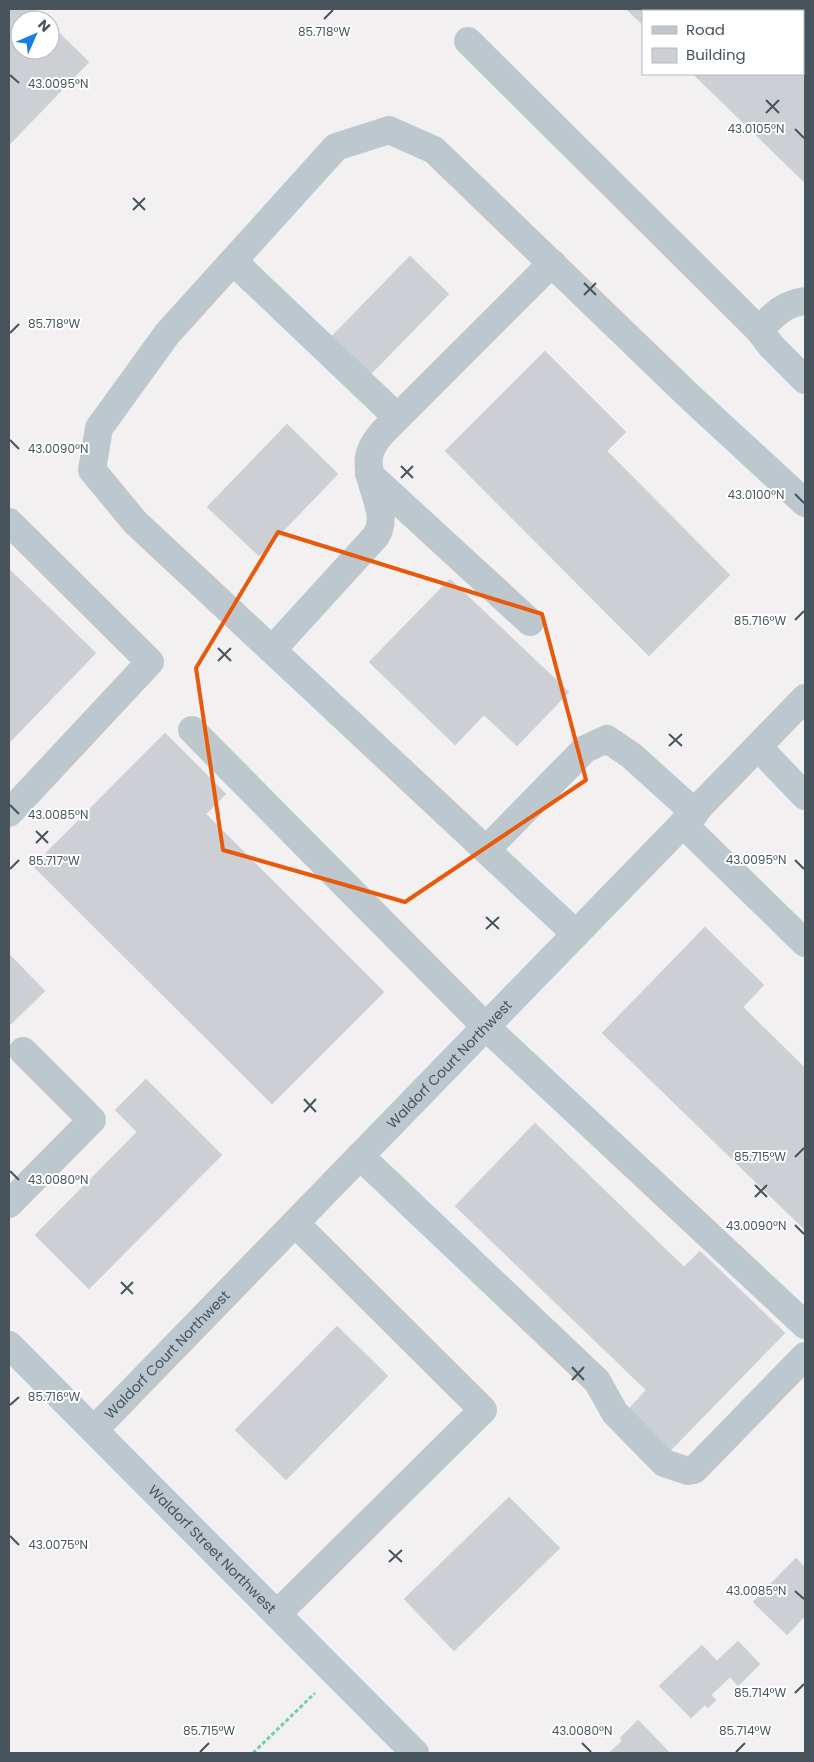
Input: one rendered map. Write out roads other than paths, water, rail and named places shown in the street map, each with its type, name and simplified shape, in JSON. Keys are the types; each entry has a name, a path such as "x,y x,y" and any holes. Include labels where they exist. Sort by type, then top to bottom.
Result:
{"street":[{"path":"468,41 759,330 771,346 805,380"},
{"path":"576,934 135,522 92,470 99,428 167,334 336,147 388,130 434,150 689,396 805,503"},
{"path":"233,261 397,417"},
{"path":"272,650 376,536 380,529 382,521 369,474 369,456 372,446 397,417 552,263"},
{"path":"759,330 781,309 791,303 805,301"},
{"path":"369,474 530,622"},
{"path":"9,522 150,662 9,813"},
{"name":"Waldorf Court Northwest","path":"94,1430 805,698"},
{"path":"192,730 486,1027 805,1325"},
{"path":"486,850 584,749 607,739 632,756 805,943"},
{"path":"758,747 805,796"},
{"path":"9,1204 92,1120 23,1051"},
{"path":"360,1156 597,1382 615,1413 664,1463 688,1472 694,1470 805,1356"},
{"path":"277,1614 483,1410 295,1223"},
{"name":"Waldorf Street Northwest","path":"9,1345 415,1753"}]}
